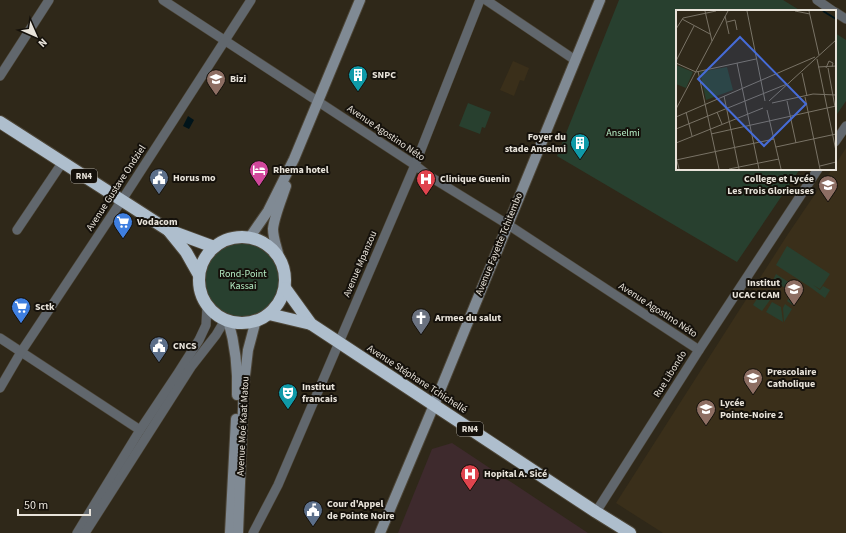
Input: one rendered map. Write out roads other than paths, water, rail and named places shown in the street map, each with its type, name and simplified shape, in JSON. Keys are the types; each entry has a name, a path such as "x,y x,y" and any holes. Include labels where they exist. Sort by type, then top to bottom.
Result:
{"highway":[{"name":"RN4","path":"0,122 168,230 214,247"},
{"name":"RN4","path":"168,230 186,252 199,275"},
{"name":"RN4","path":"250,237 262,241 272,248 284,267 286,278 285,288 281,298 269,314 256,320 242,323 227,320 215,314 207,305 202,296 199,286 199,275 202,264 214,247 231,238 250,237"},
{"name":"Avenue Stéphane Tchichellé","path":"285,288 311,324"},
{"name":"Avenue Stéphane Tchichellé","path":"269,314 311,324 630,533"}],"main road":[{"path":"250,237 268,211 294,159 360,0"},
{"name":"Avenue Fayette Tchitembo","path":"380,533 600,0"},
{"path":"279,257 273,230 294,159"},
{"name":"Avenue Moé Kaat Matou","path":"227,320 236,355 238,388 230,533"},
{"name":"Avenue Moé Kaat Matou","path":"238,533 244,384 248,350 256,320"}],"street":[{"path":"0,76 49,0"},
{"name":"Avenue Agostino Néto","path":"163,0 415,165 429,176 508,224 699,350"},
{"name":"Avenue Gustave Ondziel","path":"0,388 21,352 122,200 251,0"},
{"name":"Avenue Mpanzou","path":"253,533 278,484 415,165 480,0"},
{"path":"486,0 575,60"},
{"path":"817,0 831,10"},
{"path":"836,13 846,19"},
{"path":"836,141 846,126"},
{"path":"17,230 62,162"},
{"name":"Rue Libondo","path":"596,512 699,350 817,170"},
{"path":"77,533 140,430 199,340 206,325 207,305"},
{"path":"86,533 191,367 227,320"},
{"path":"0,338 140,430"}],"place":[{"name":"SNPC","path":"358,92"},
{"name":"Bizi","path":"216,96"},
{"name":"Foyer du stade Anselmi","path":"580,160"},
{"name":"Rhema hotel","path":"259,187"},
{"name":"Horus mo","path":"159,195"},
{"name":"Clinique Guenin","path":"426,196"},
{"name":"College et Lycée Les Trois Glorieuses","path":"828,202"},
{"name":"Vodacom","path":"123,239"},
{"name":"Institut UCAC ICAM","path":"794,306"},
{"name":"Sctk","path":"21,324"},
{"name":"Armee du salut","path":"421,335"},
{"name":"CNCS","path":"159,363"},
{"name":"Prescolaire Catholique","path":"753,395"},
{"name":"Institut francais","path":"288,410"},
{"name":"Lycée Pointe-Noire 2","path":"706,426"},
{"name":"Hopital A. Sicé","path":"470,491"},
{"name":"Cour d'Appel de Pointe Noire","path":"313,527"}],"park label":[{"name":"Anselmi","path":"623,133"},
{"name":"Rond-Point Kassai","path":"243,280"}]}
